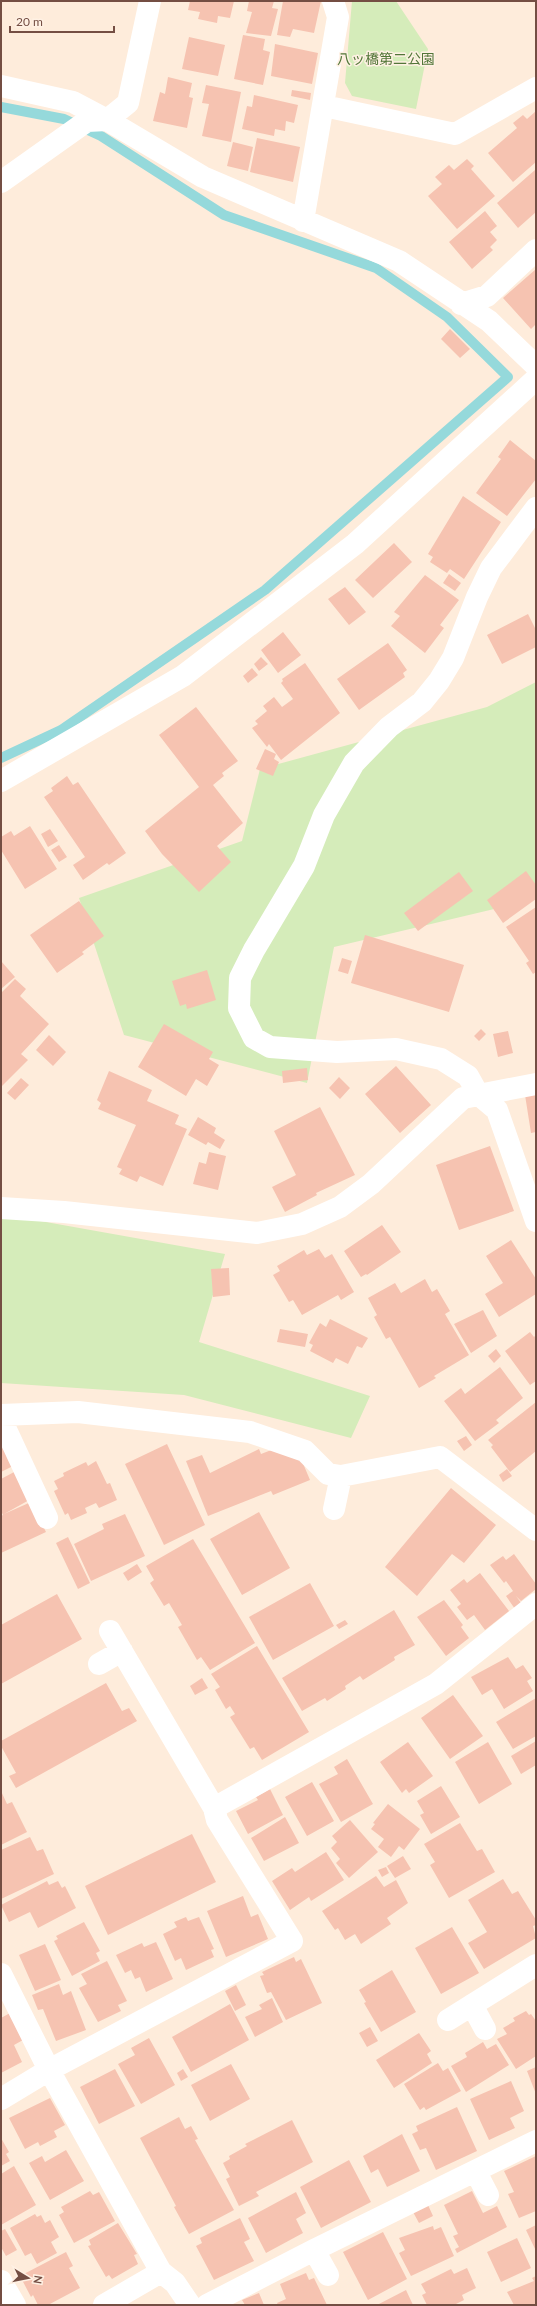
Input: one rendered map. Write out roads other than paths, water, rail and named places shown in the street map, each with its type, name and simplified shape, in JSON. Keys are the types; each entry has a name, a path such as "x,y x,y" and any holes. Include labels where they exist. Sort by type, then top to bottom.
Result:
{"street":[{"path":"1,182 89,124 128,103 150,1"},
{"path":"303,221 324,106 338,17 333,1"},
{"path":"1,86 73,102 89,124 203,177 303,221 399,260 461,304 489,321 536,366"},
{"path":"324,106 455,134 536,88"},
{"path":"461,304 487,296 536,250"},
{"path":"1,781 183,676 355,544 536,380"},
{"path":"533,1209 497,1110 478,1094 468,1076 441,1059 396,1049 337,1052 270,1047 254,1038 239,1008 240,978 254,950 304,866 324,815 354,763 389,727 422,702 439,681 453,658 476,597 491,568 536,508"},
{"path":"1,1208 64,1212 257,1233 302,1224 340,1207 371,1184 463,1098 536,1084"},
{"path":"1,1415 78,1412 250,1432 305,1451 328,1474 341,1476 440,1457 536,1530"},
{"path":"1,1418 47,1518"},
{"path":"334,1509 341,1476"},
{"path":"214,1808 436,1684 536,1604"},
{"path":"1,2099 49,2070 292,1941 217,1820 214,1808 110,1631"},
{"path":"99,1664 122,1651"},
{"path":"448,2020 536,1965"},
{"path":"1,1974 49,2070 160,2272 174,2283 190,2305"},
{"path":"472,2005 485,2029"},
{"path":"207,2305 314,2250 476,2172 536,2141"},
{"path":"476,2172 488,2195"},
{"path":"314,2250 328,2275"},
{"path":"104,2305 160,2272"},
{"path":"1,2281 15,2305"}],"waterway":[{"path":"1,107 64,119 101,136 224,215 376,268 447,317 508,377 265,590 61,730 1,758"}],"park label":[{"name":"八ッ橋第二公園","path":"386,59"}]}
